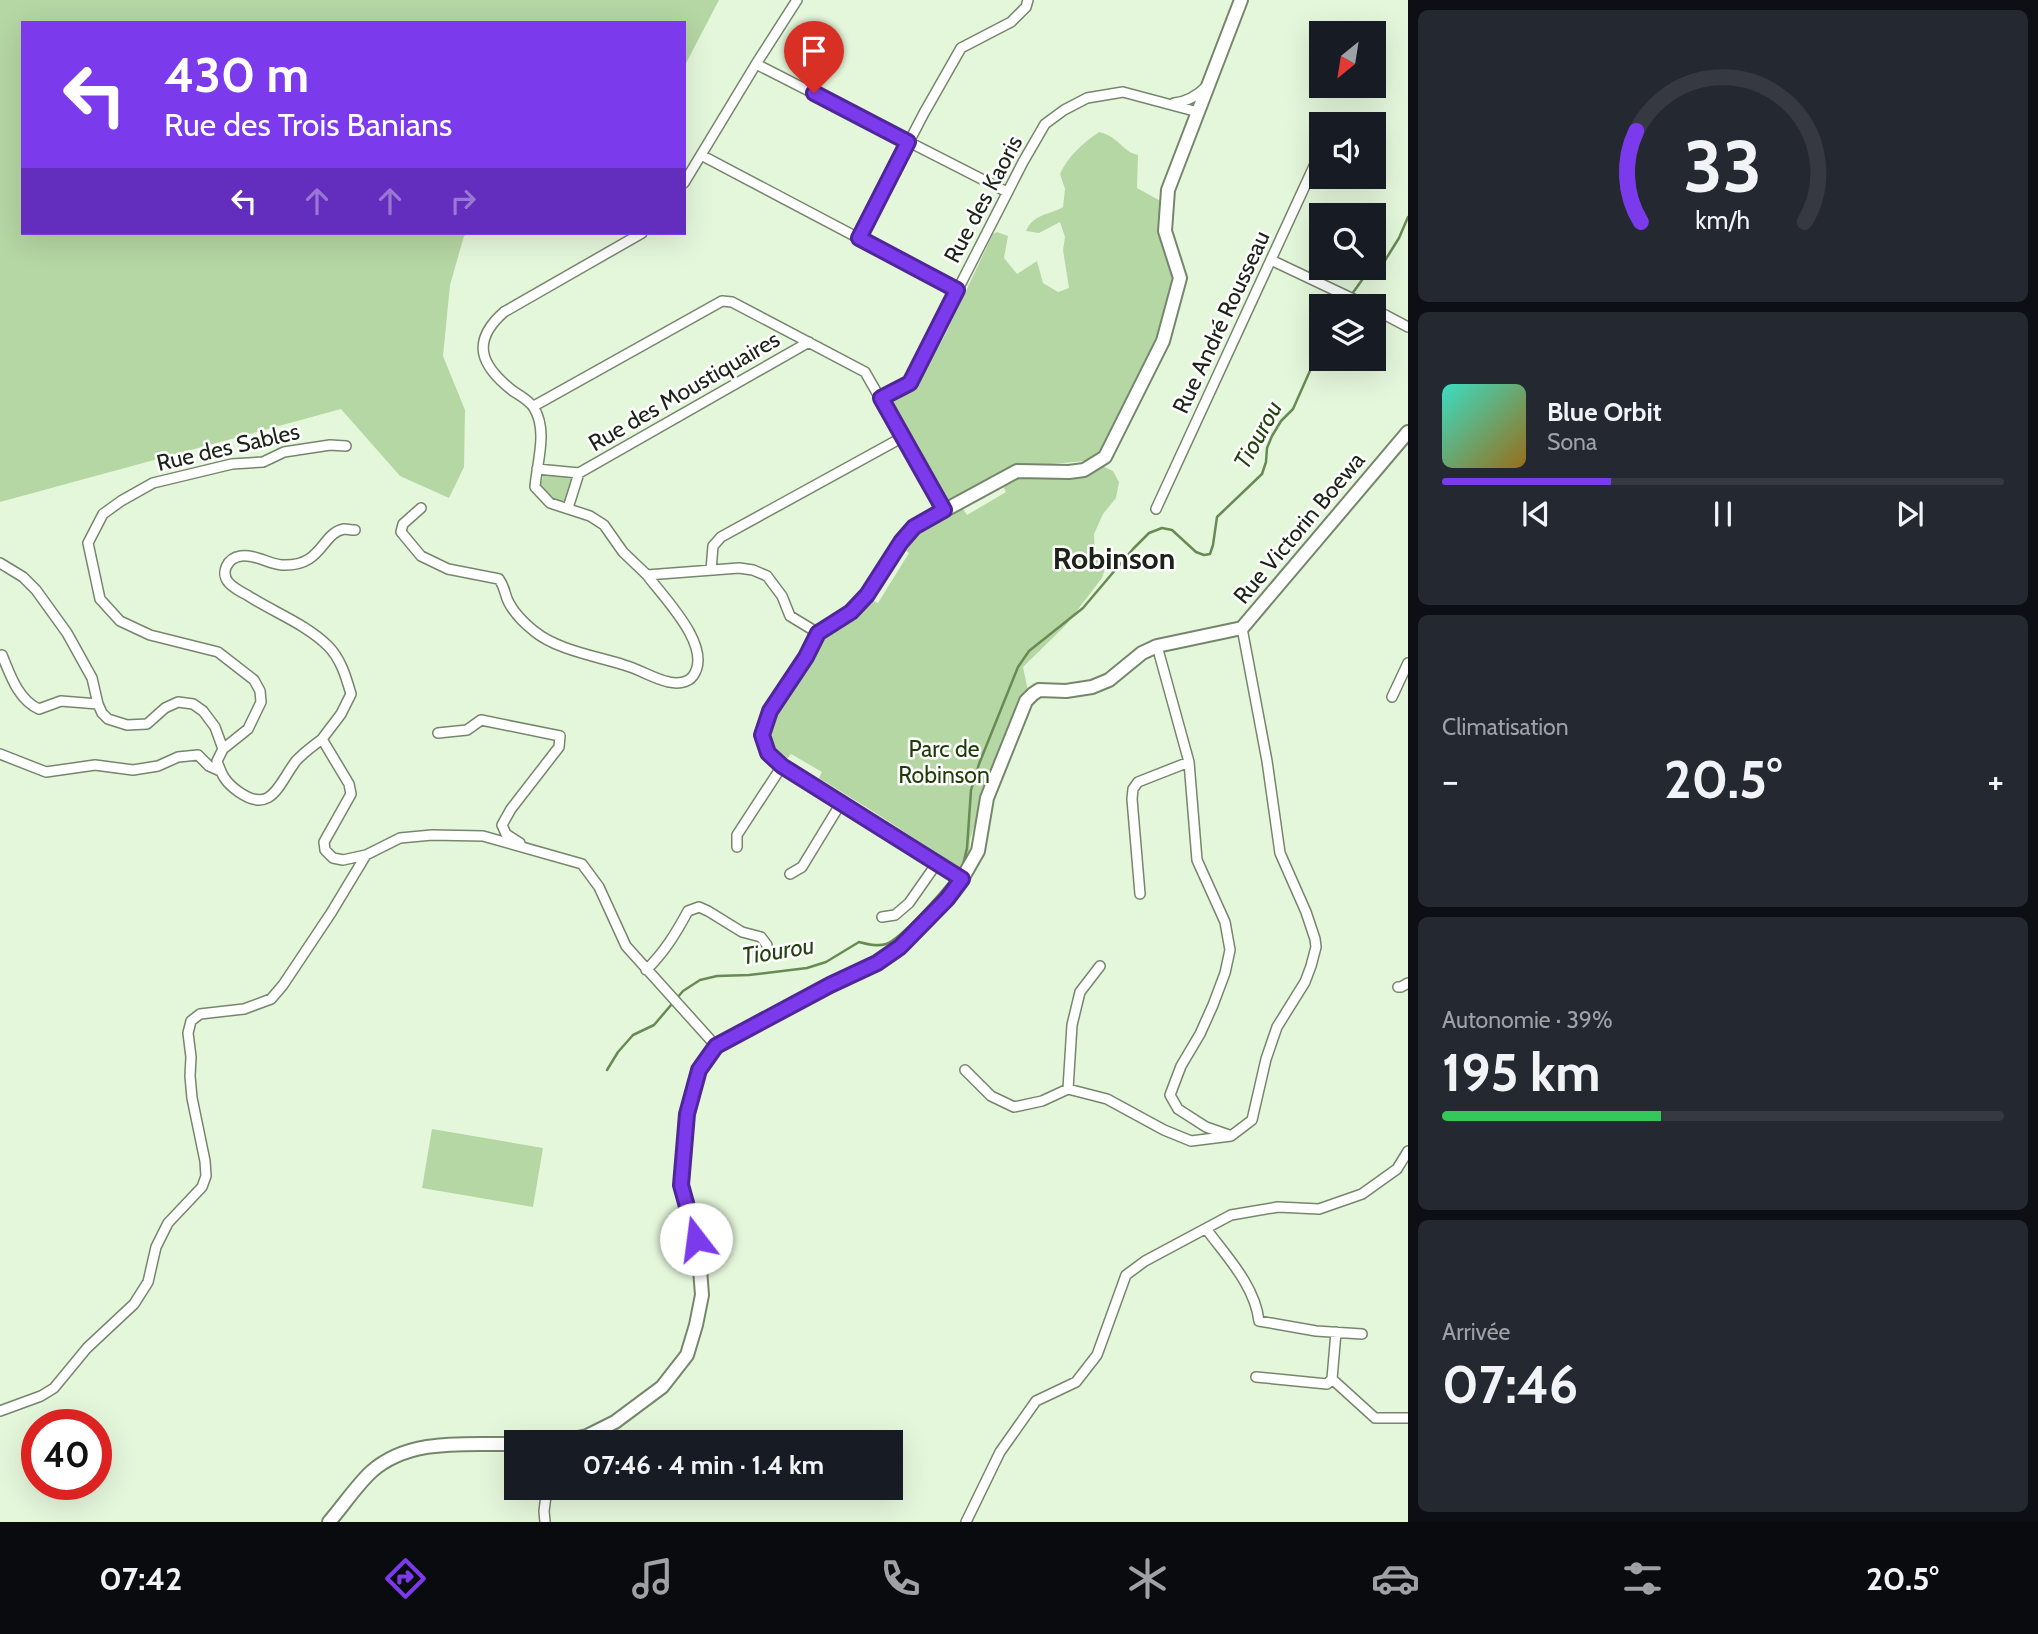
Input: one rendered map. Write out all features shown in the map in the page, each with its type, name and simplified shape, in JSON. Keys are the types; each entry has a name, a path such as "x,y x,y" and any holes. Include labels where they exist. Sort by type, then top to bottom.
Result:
{"street":[{"path":"686,180 797,0"},
{"path":"859,238 908,142 961,48 1011,22 1026,7 1028,0"},
{"path":"957,876 782,766 768,753 762,735 770,711 806,657 818,633 851,612 867,595 901,542 914,527 1017,471 1084,470 1105,457 1163,341 1180,278 1165,231 1168,190 1241,0"},
{"path":"756,64 1007,192"},
{"path":"1169,104 1183,102 1199,94 1208,85"},
{"name":"Rue des Kaoris","path":"881,398 910,383 1007,192 1045,124 1087,98 1123,92 1198,112"},
{"path":"701,156 957,290"},
{"name":"Rue André Rousseau","path":"1156,509 1309,177"},
{"path":"421,508 403,524 401,532 421,556 448,569 499,579 510,605 536,633 553,643 631,667 668,682 683,683 693,677 699,662 699,651 681,619 647,575 623,552 604,525 590,516 550,503 535,487 542,432 534,406 497,378 485,361 483,345 490,324 504,312 639,235"},
{"path":"1271,260 1344,294"},
{"path":"534,406 722,301 732,302 865,372 944,510"},
{"path":"1386,315 1408,327"},
{"name":"Rue des Moustiquaires","path":"537,468 579,473 809,342"},
{"name":"Rue Victorin Boewa","path":"599,1430 615,1422 662,1387 687,1355 702,1295 698,1243 681,1185 687,1114 699,1070 716,1046 877,963 900,947 947,899 957,876 978,850 987,798 1026,701 1032,694 1040,690 1066,691 1092,687 1109,680 1142,653 1157,646 1242,628 1408,432"},
{"path":"712,570 713,546 721,537 903,438"},
{"name":"Rue des Sables","path":"223,749 248,729 261,702 260,691 254,680 218,652 150,635 120,621 100,599 88,543 103,514 153,484 232,464 263,462 284,452 346,446"},
{"name":"Rue des Moustiquaires","path":"568,508 579,473"},
{"path":"0,563 23,577 36,590 68,633 92,677 98,704 108,719 138,726 147,724 164,708 178,702 193,704 203,711 215,727 223,749 217,761 226,783 249,799 261,801 271,796 296,762 322,739 341,714 351,694 343,667 329,647 228,583 225,566 241,556 281,565 299,564 316,556 331,537 344,529 355,530"},
{"path":"647,575 738,568 753,570 767,576 782,596 790,616 818,633"},
{"path":"965,1070 991,1096 1014,1107 1042,1101 1069,1089 1107,1099 1191,1142 1231,1136 1252,1120 1266,1059 1277,1027 1305,982 1316,947 1306,912 1280,853 1267,761 1242,628"},
{"path":"1157,646 1189,762 1197,860 1225,922 1230,950 1213,1005 1181,1066 1170,1095 1178,1109 1206,1126 1231,1136"},
{"path":"2,655 19,690 33,706 39,709 61,701 98,704"},
{"path":"1392,697 1408,663"},
{"path":"438,733 467,730 481,720 560,736 559,747 511,809 502,825 506,834 527,849"},
{"path":"322,739 349,784 351,794 324,842 325,850 333,858 343,860 366,855 400,838 432,835 483,836 582,864 599,887 626,946 716,1046"},
{"path":"0,754 46,772 95,765 133,770 158,766 178,757 198,755 220,772"},
{"path":"1140,894 1133,789 1138,782 1189,762"},
{"path":"737,847 737,835 782,766"},
{"path":"790,874 802,867 841,803"},
{"path":"0,1411 41,1396 54,1388 87,1348 134,1304 148,1282 156,1247 168,1223 202,1187 206,1176 192,1098 188,1033 191,1021 200,1014 244,1009 271,999 331,913 366,855"},
{"path":"882,917 895,915 909,903 937,863"},
{"path":"646,970 669,944 688,911 699,907 743,932 761,937 767,946"},
{"path":"1069,1089 1072,1026 1080,992 1100,966"},
{"path":"1398,987 1408,983"},
{"path":"966,1522 1000,1452 1036,1401 1076,1382 1097,1355 1126,1275 1145,1261 1231,1215 1278,1207 1319,1209 1362,1194 1396,1168 1408,1151"},
{"path":"1207,1230 1242,1278 1257,1308 1259,1321 1317,1331 1362,1334"},
{"path":"1256,1377 1327,1384 1332,1379 1336,1332"},
{"path":"1332,1379 1375,1418 1408,1418"},
{"path":"330,1522 372,1471 398,1455 442,1443 504,1444"},
{"path":"545,1500 545,1522"}],"green space":[{"path":"0,0 719,0 686,63 686,21 21,21 21,235 466,235 450,285 443,356 465,410 464,467 449,498 400,476 341,409 0,502"},
{"path":"1099,132 1112,137 1128,151 1138,155 1137,188 1164,203 1176,280 1160,334 1107,443 1098,454 1085,461 1019,467 1001,472 950,501 945,500 890,405 889,398 915,388 945,335 993,234 997,232 1008,236 1004,258 1017,274 1037,261 1043,283 1058,292 1069,288 1063,250 1065,237 1060,222 1039,233 1026,231 1037,218 1063,207 1065,189 1060,174 1077,150"},
{"name":"Parc de Robinson","path":"1102,466 1113,471 1119,482 1116,498 1103,514 1094,534 1095,556 1105,569 1102,578 1066,625 1023,667 1028,691 987,784 970,840 969,857 963,870 819,778 822,772 791,754 787,759 778,752 771,740 769,724 826,635 854,620 870,599 878,603 909,553 904,545 912,534 961,506 967,515 1006,492 1001,483 1021,475"},
{"path":"544,474 563,475 573,480 565,502 557,503 540,486"},
{"path":"432,1129 543,1148 533,1207 422,1188"}],"waterway":[{"name":"Tiourou","path":"1352,294 1367,273 1384,262 1408,217"},
{"name":"Tiourou","path":"958,871 963,865 967,848 971,790 979,764 1018,667 1029,651 1083,608 1149,533 1162,528 1172,530 1196,552 1210,554 1217,517 1262,474 1272,436 1281,421 1293,409 1310,371"},
{"name":"Tiourou","path":"607,1070 633,1035 654,1025 683,991 700,980 807,968 826,962 859,942 886,944 911,925 952,879"}],"district":[{"name":"Robinson","path":"1114,559"}],"route":[{"path":"696,1239 681,1185 687,1114 699,1070 716,1046 877,963 900,947 927,921 962,879 782,766 768,753 762,735 770,711 806,657 818,633 851,612 867,595 901,542 914,527 944,510 881,398 910,383 957,290 859,238 908,142 814,93"}]}
